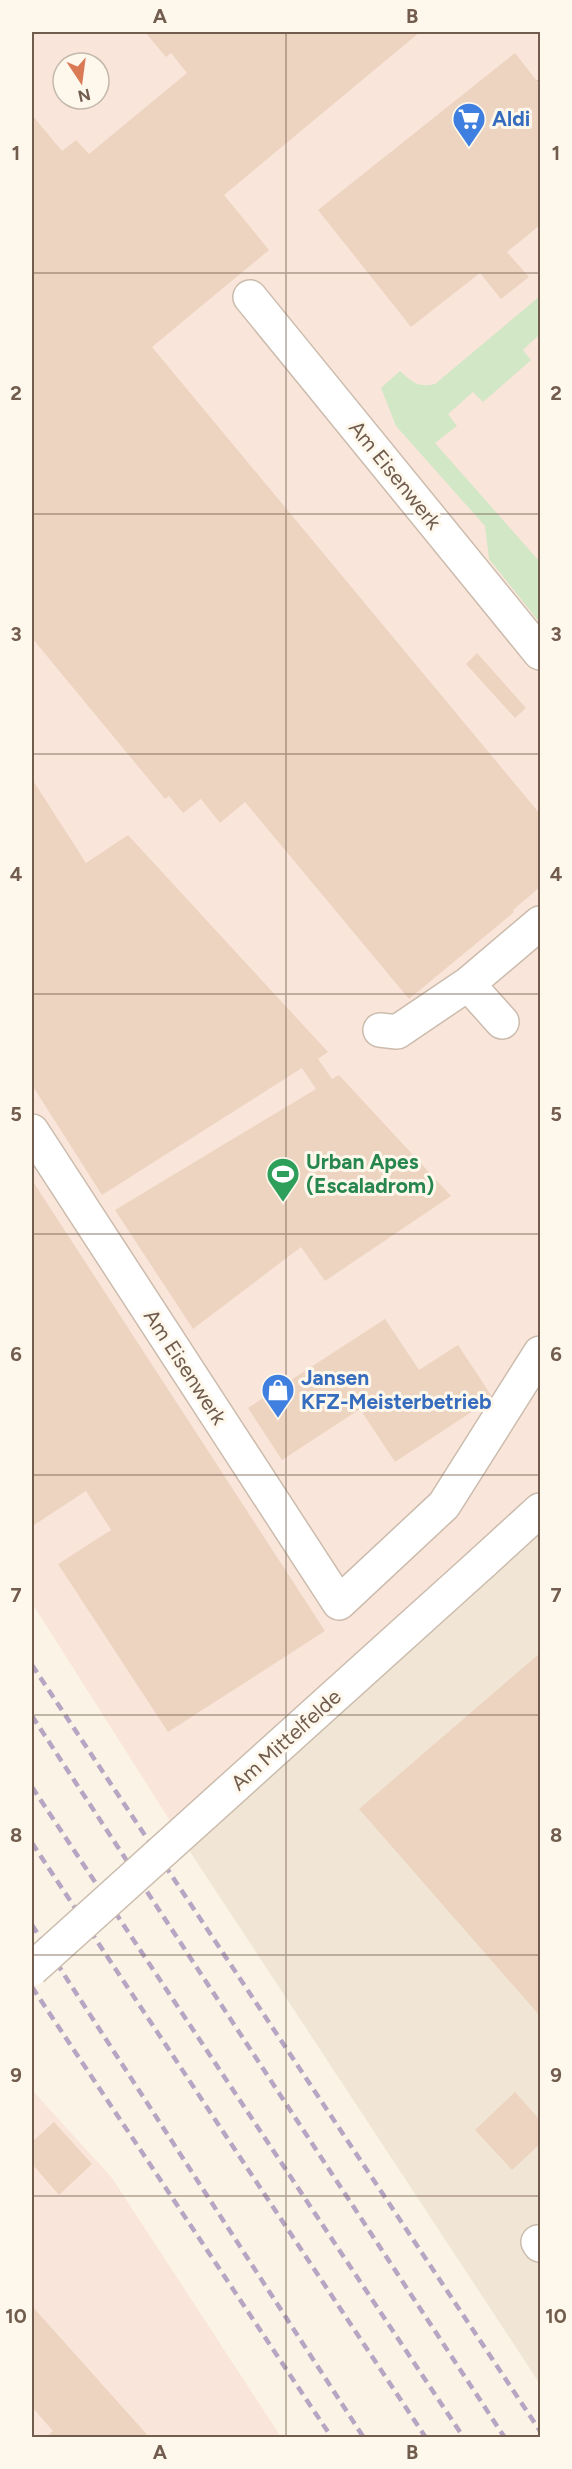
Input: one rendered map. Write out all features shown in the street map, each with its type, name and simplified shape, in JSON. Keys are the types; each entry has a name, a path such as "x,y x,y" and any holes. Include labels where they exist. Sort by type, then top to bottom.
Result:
{"street":[{"name":"Am Eisenwerk","path":"250,297 540,653"},
{"path":"380,1030 397,1032 468,984 540,923"},
{"path":"468,984 502,1022"},
{"name":"Am Eisenwerk","path":"32,1131 339,1603 444,1505 540,1353"},
{"name":"Am Mittelfelde","path":"32,1969 540,1510"}],"shaded area":[{"path":"32,32 540,32 540,1510 179,1835 32,1603"},
{"path":"540,1510 540,2384 179,1835"},
{"path":"32,2090 112,2178 281,2437 32,2437"}],"green space":[{"path":"540,296 540,334 523,350 531,360 483,402 473,392 448,414 457,426 435,443 540,562 540,623 489,559 485,526 396,426 381,388 400,371 416,383 435,384"}],"building":[{"path":"145,32 420,32 224,195 269,250 152,347 540,814 540,887 507,918 409,999 245,802 220,823 201,799 183,813 169,796 165,799 32,638 32,115 62,151 76,140 89,154 187,73 171,53 166,57"},
{"name":"Aldi","path":"515,53 540,85 540,225 507,252 529,277 501,299 480,273 411,327 318,210"},
{"path":"477,653 526,708 515,718 466,664"},
{"path":"32,779 86,863 128,835 328,1052 318,1059 332,1079 339,1075 451,1196 325,1281 301,1247 193,1329 115,1210 316,1089 302,1068 102,1195 32,1085"},
{"path":"32,1180 325,1631 168,1732 58,1564 111,1530 86,1491 34,1525 32,1521"},
{"path":"385,1319 419,1370 458,1345 493,1398 395,1462 360,1409 282,1460 248,1408"},
{"path":"540,1653 540,2016 359,1809"},
{"path":"515,2092 540,2120 540,2144 512,2170 475,2130"},
{"path":"54,2122 92,2164 59,2195 32,2164 32,2142"},
{"path":"32,2306 150,2438 45,2438 53,2431 32,2407"}],"railway":[{"path":"32,1665 540,2431"},
{"path":"32,1716 505,2438"},
{"path":"32,1787 464,2438"},
{"path":"32,1843 426,2438"},
{"path":"32,1925 364,2438"},
{"path":"32,1987 332,2438"}],"place":[{"name":"Aldi","path":"469,148"},
{"name":"Urban Apes (Escaladrom)","path":"283,1203"},
{"name":"Jansen KFZ-Meisterbetrieb","path":"278,1419"}]}
